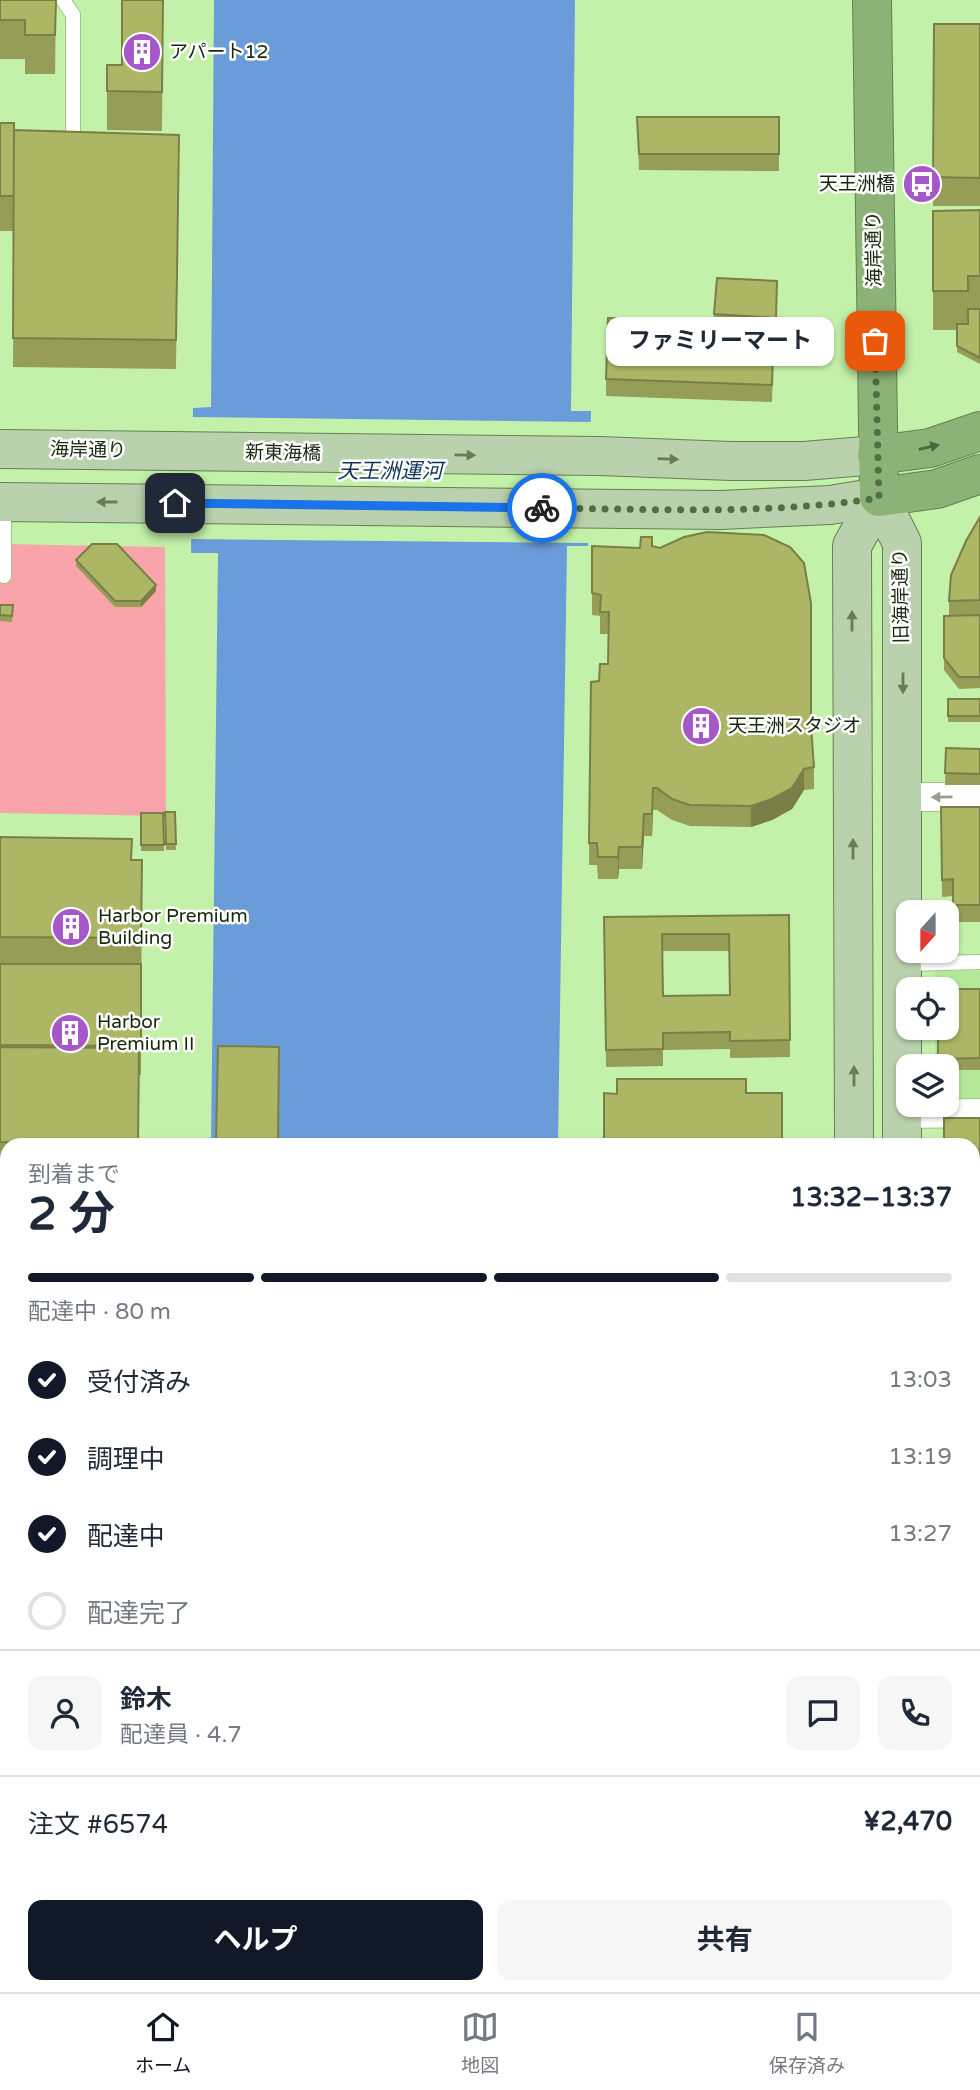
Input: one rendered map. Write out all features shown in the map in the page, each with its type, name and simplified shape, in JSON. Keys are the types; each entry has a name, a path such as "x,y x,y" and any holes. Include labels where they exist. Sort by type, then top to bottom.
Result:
{"highway":[{"name":"海岸通り","path":"872,0 879,498"},
{"path":"877,455 930,448 980,431"},
{"path":"879,498 937,489 980,474"}],"main road":[{"name":"海岸通り","path":"0,449 176,452"},
{"name":"新東海橋","path":"176,452 600,456 731,461 804,461 877,455"},
{"path":"2,502 720,510 830,505 879,498"},
{"path":"854,1138 852,546 879,498"},
{"name":"旧海岸通り","path":"879,498 902,542 902,1129"}],"street":[{"path":"903,797 980,797"},
{"path":"902,1129 980,1113"}],"lane":[{"path":"63,0 73,15 73,139"},
{"path":"2,502 4,576"},
{"path":"902,964 980,962"}],"shaded area":[{"path":"0,544 165,547 166,816 0,813"},
{"path":"935,971 980,971 980,1104 959,1104 959,1054 935,1054 935,1040 959,1040 959,977 935,977"}],"water":[{"name":"天王洲運河","path":"214,0 575,0 571,411 591,411 588,546 567,546 558,1138 211,1138 218,553 191,553 193,408 211,407"}],"pier":[{"path":"190,417 594,422 591,543 187,539"}],"building":[{"path":"0,0 56,0 55,35 25,35 25,20 0,20"},
{"name":"アパート12","path":"122,0 163,0 162,92 107,91 107,65 122,65"},
{"path":"934,24 980,24 980,178 933,177"},
{"path":"637,117 779,117 779,154 639,154"},
{"path":"0,123 14,123 14,196 0,196"},
{"path":"14,130 179,135 176,340 13,338"},
{"path":"980,210 980,276 968,276 968,291 933,291 933,211"},
{"path":"717,278 777,281 776,318 714,314"},
{"path":"968,309 980,309 980,358 957,346 957,324 968,324"},
{"path":"608,318 774,324 772,385 606,379"},
{"path":"980,517 980,600 949,601 951,575"},
{"name":"天王洲スタジオ","path":"707,532 764,535 790,547 804,563 811,603 811,726 814,767 804,769 792,788 751,806 690,805 653,788 652,814 644,814 642,847 619,847 618,857 598,857 597,843 589,843 591,682 599,681 600,664 608,664 609,612 600,612 601,595 592,593 592,546 640,548 641,537 652,537 652,546 660,548 684,537"},
{"path":"92,544 117,544 156,585 141,601 115,601 76,560"},
{"path":"0,605 13,605 12,616 0,615"},
{"path":"980,615 980,677 959,677 944,658 944,616"},
{"path":"948,699 980,699 980,716 948,716"},
{"path":"946,748 980,749 980,774 945,773"},
{"path":"941,807 980,807 980,905 959,905 959,900 953,900 953,879 942,880"},
{"path":"165,812 175,812 176,844 166,844"},
{"path":"141,813 163,813 164,845 141,845"},
{"name":"Harbor Premium Building","path":"0,837 132,839 131,860 142,860 141,938 0,937"},
{"path":"789,915 790,1040 730,1041 730,1032 663,1033 663,1049 606,1050 604,917","holes":["662,934 729,934 730,995 663,996"]},
{"name":"Harbor Premium II","path":"0,964 141,964 141,1046 0,1045"},
{"path":"959,989 980,989 980,1058 959,1058 959,1054 938,1054 938,1040 959,1040"},
{"path":"218,1046 279,1047 278,1138 216,1138"},
{"path":"0,1047 139,1048 138,1138 0,1138"},
{"path":"617,1079 746,1079 746,1093 782,1093 782,1138 604,1138 604,1093 617,1094"},
{"path":"944,1118 980,1118 980,1138 944,1138"}],"way so far":[{"path":"542,508 720,510 830,505 879,498 875,341"}],"place":[{"name":"アパート12","path":"142,52"},
{"name":"天王洲橋","path":"922,184"},
{"name":"ファミリーマート","path":"875,341"},
{"name":"天王洲スタジオ","path":"701,726"},
{"name":"Harbor Premium Building","path":"71,927"},
{"name":"Harbor Premium II","path":"70,1033"}],"route":[{"path":"175,503 542,508"}]}
